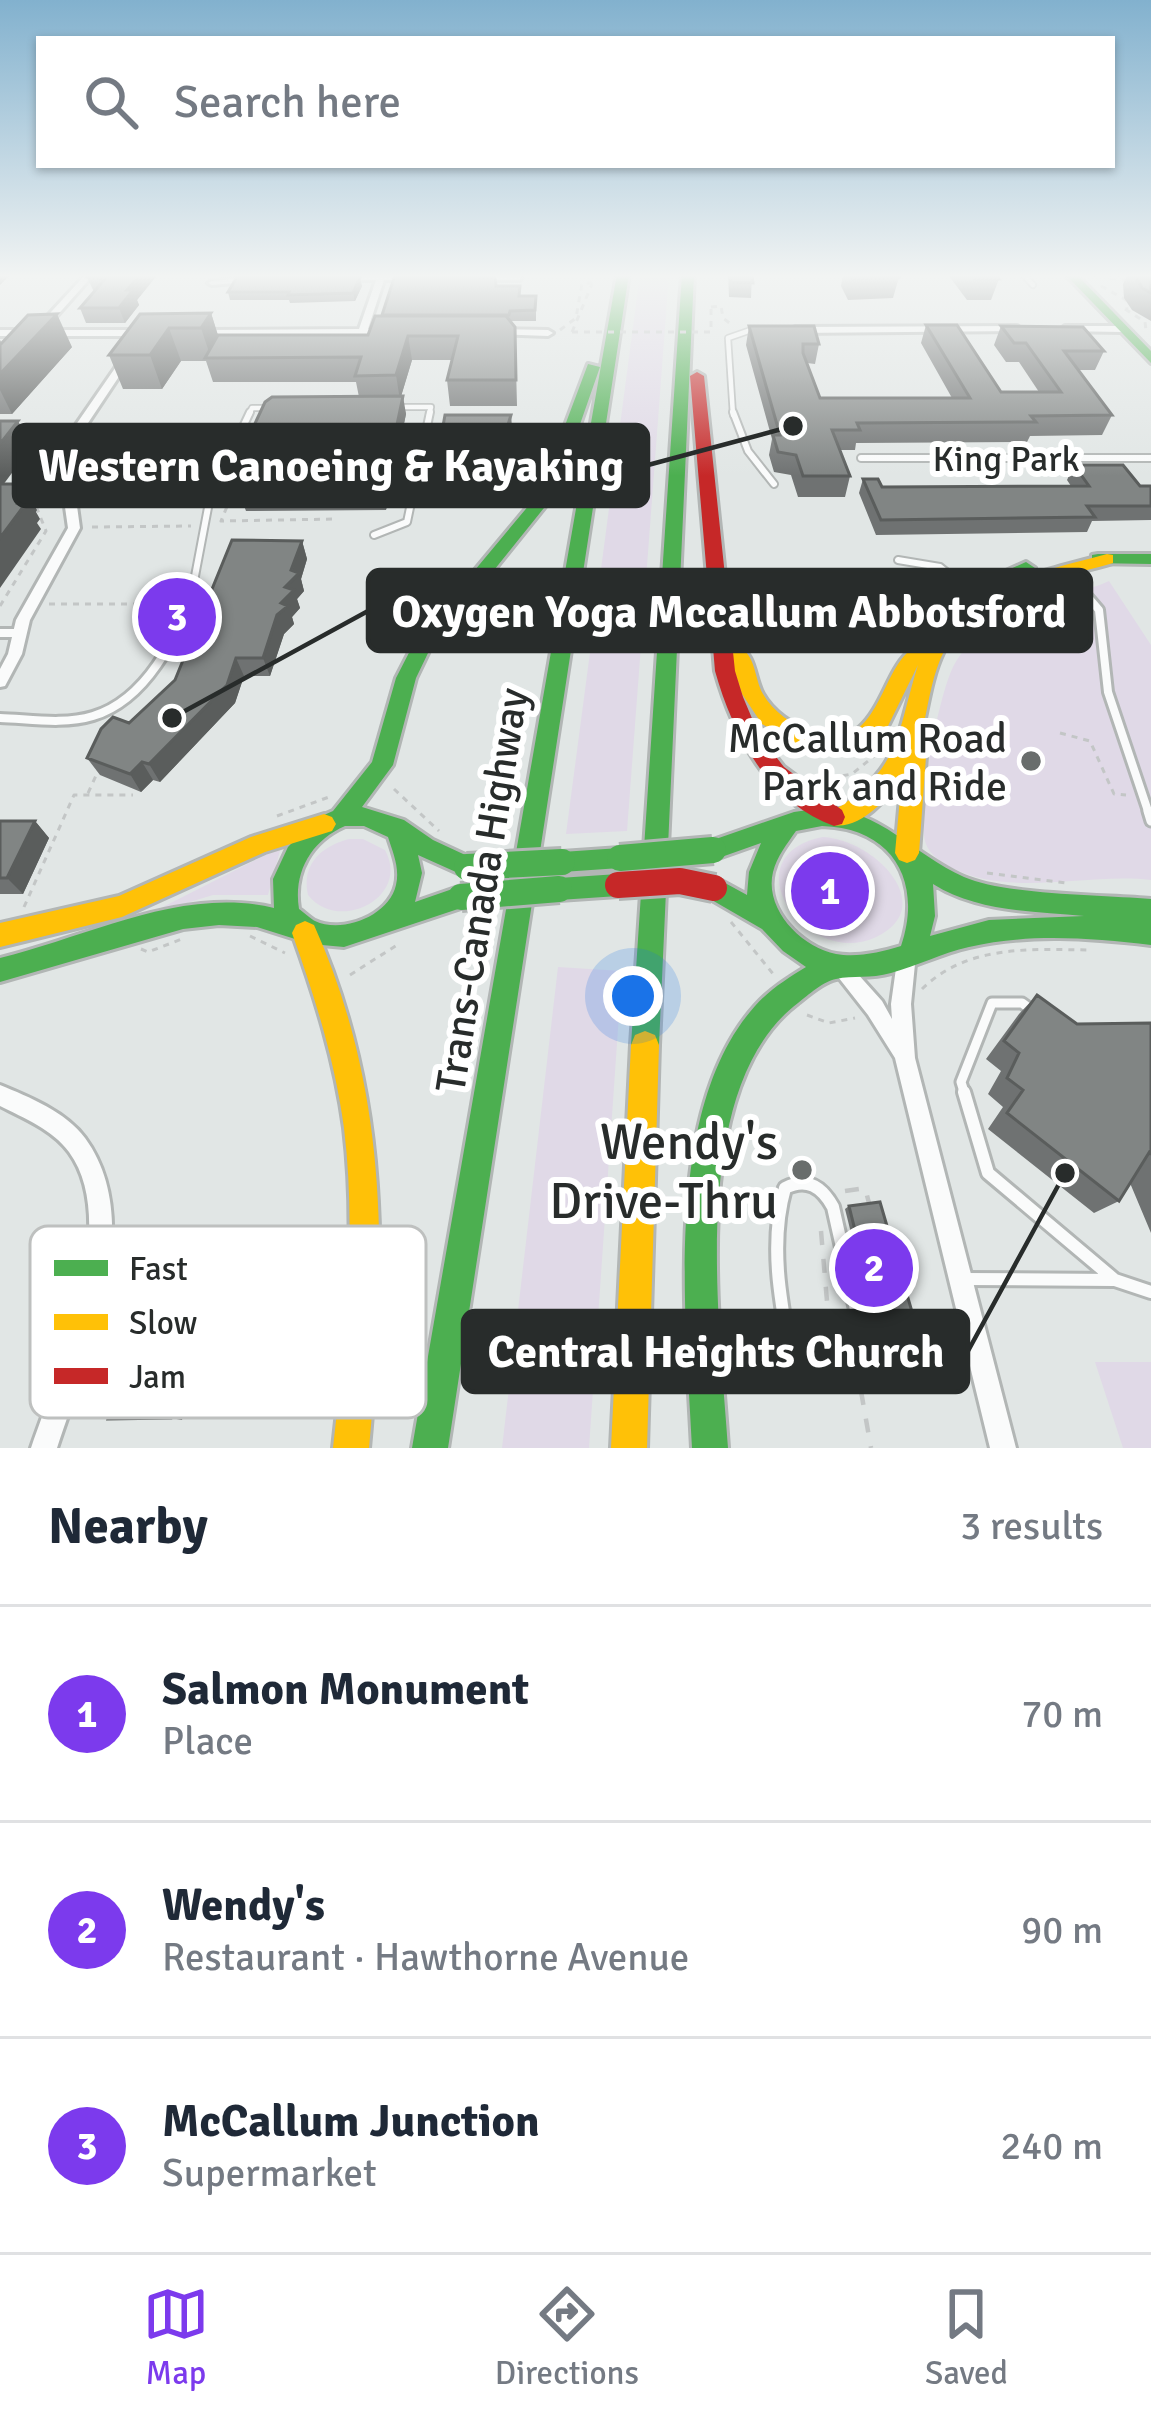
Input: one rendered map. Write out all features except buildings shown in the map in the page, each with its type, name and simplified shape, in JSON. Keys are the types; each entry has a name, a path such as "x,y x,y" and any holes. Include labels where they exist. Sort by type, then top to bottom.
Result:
{"main road":[{"path":"368,1226 368,1174 356,1079 346,1040 300,929 287,913 284,878 303,844 336,820 382,765 406,678 421,648 548,493 600,342"},
{"name":"Trans-Canada Highway","path":"430,1448 612,342"},
{"path":"629,1448 647,1000 687,342"},
{"path":"687,346 694,360 702,413 725,671 748,743 780,783 838,817 889,838 954,884 987,895 1151,910"},
{"path":"712,549 724,578 748,686 775,724 802,739 839,745 867,735 890,708 910,661 942,634"},
{"path":"968,602 1106,559"},
{"path":"6,932 119,907 163,891 270,836 336,820 366,816 397,826 431,856 467,866 712,850 787,826 838,817 876,798 890,784 918,706 928,658 968,602 996,578 1040,564 1151,559"},
{"path":"910,953 926,914 927,894 910,856 918,706"},
{"path":"375,928 403,900 412,880 412,862 397,826"},
{"path":"771,925 757,897 754,878 760,856 787,826"},
{"path":"0,970 69,956 209,912 253,912 333,938 461,897 680,881 714,888 788,941 837,967"},
{"path":"710,1448 705,1198 718,1111 746,1041 758,1024 790,992 837,967 873,965 984,932 1039,926 1151,933"},
{"path":"351,1448 354,1418"}],"street":[{"path":"0,682 15,654 18,633 74,528 71,506 50,484 50,470 138,342"},
{"path":"910,953 901,1004 904,1058 1003,1448"},
{"path":"837,967 874,1008 904,1058"},
{"path":"0,1095 48,1118 80,1149 97,1192 103,1226"},
{"path":"44,1448 53,1418"}],"lane":[{"path":"728,342 727,396 735,432 746,454 774,484"},
{"path":"374,535 407,522 431,407 386,407"},
{"path":"0,718 80,718 121,704 155,673 201,559 202,526 252,408 274,408"},
{"name":"King Park","path":"861,458 1151,458"},
{"path":"898,560 940,567 968,602"},
{"path":"1066,570 1099,610 1108,692 1151,821"},
{"path":"0,633 18,633"},
{"path":"1038,1015 1022,1003 992,1003 961,1082 988,1173 1114,1280"},
{"path":"795,1380 779,1271 779,1207 791,1184 815,1184 833,1207 866,1343 866,1380"},
{"path":"960,1279 1114,1280 1151,1292"}],"path":[{"path":"241,473 221,521 337,519"},
{"path":"24,507 39,507"},
{"path":"46,531 202,526"},
{"path":"1057,598 1079,597"},
{"path":"1,604 185,603"},
{"path":"1060,733 1090,741 1114,794 1126,796"},
{"path":"813,780 848,776 866,767 880,751"},
{"path":"88,795 104,758"},
{"path":"388,786 449,838"},
{"path":"34,881 74,795 133,795"},
{"path":"973,871 1061,879"},
{"path":"726,913 778,980"},
{"path":"236,933 272,944 293,961"},
{"path":"148,952 193,935"},
{"path":"337,981 404,940"},
{"path":"922,990 931,978 984,956 1037,949 1090,950"},
{"path":"801,1009 829,1023 864,1014"},
{"path":"866,1343 944,1340 953,1381"},
{"path":"866,1380 871,1448"}],"shaded area":[{"path":"631,342 664,342 627,831 566,834"},
{"path":"1109,581 1151,645 1151,880 1025,883 975,877 948,866 933,855 923,829 936,726 954,665 975,638 1006,613"},
{"path":"823,837 863,850 894,877 902,910 893,925 874,938 848,943 824,938 787,906 779,885 781,865 795,848"},
{"path":"349,839 363,839 385,850 388,882 368,905 337,911 308,895 308,874 322,852"},
{"path":"281,847 268,895 213,895 147,915"},
{"path":"558,967 622,971 589,1448 502,1448"},
{"path":"1095,1362 1151,1362 1151,1448 1123,1448"}],"traffic: fast":[{"path":"430,1448 612,342"},
{"path":"645,1045 684,342"},
{"path":"1134,342 1151,359"},
{"path":"341,818 382,765 406,678 421,648 548,493 593,367"},
{"path":"1098,559 1151,559"},
{"path":"965,611 972,593 1026,568"},
{"path":"396,827 398,832 406,856 410,873 408,890 390,916 361,932 327,936 308,931 288,915 285,888 291,863 323,825 343,817 384,824 405,835 446,859 467,867"},
{"path":"713,850 822,817 850,821 876,832 906,856 921,884 922,916 912,952"},
{"path":"787,826 766,856 759,887 761,902 777,930 828,964 873,965 966,936 1012,928 1151,933"},
{"path":"620,858 713,850"},
{"path":"562,862 620,858"},
{"path":"914,859 957,886 994,897 1151,910"},
{"path":"467,867 562,862"},
{"path":"559,889 618,885"},
{"path":"714,888 764,919"},
{"path":"461,897 559,889"},
{"path":"387,923 461,897"},
{"path":"0,970 183,918 257,915 296,925"},
{"path":"710,1448 702,1228 716,1116 733,1066 759,1022 784,997 833,966"}],"traffic: slow":[{"path":"841,818 880,789 903,756 927,667 949,627 967,610 999,592 1107,559"},
{"path":"739,654 752,694 769,718 812,742 844,744 879,724 910,661 942,634"},
{"path":"907,853 917,729"},
{"path":"0,935 122,906 259,844 324,824"},
{"path":"305,933 347,1065 358,1126 365,1226"},
{"path":"629,1448 645,1045"},
{"path":"351,1448 354,1418"}],"traffic: jam":[{"path":"697,376 725,671 733,697 751,739 776,773 834,817"},
{"path":"618,885 680,881 714,888"}],"place":[{"name":"Western Canoeing & Kayaking","path":"793,426"},
{"name":"McCallum Junction","path":"177,617"},
{"name":"Oxygen Yoga Mccallum Abbotsford","path":"172,718"},
{"name":"McCallum Road Park and Ride","path":"1031,761"},
{"name":"Salmon Monument","path":"830,891"},
{"name":"Wendy's Drive-Thru","path":"802,1170"},
{"name":"Central Heights Church","path":"1065,1173"},
{"name":"Wendy's","path":"874,1268"}]}
